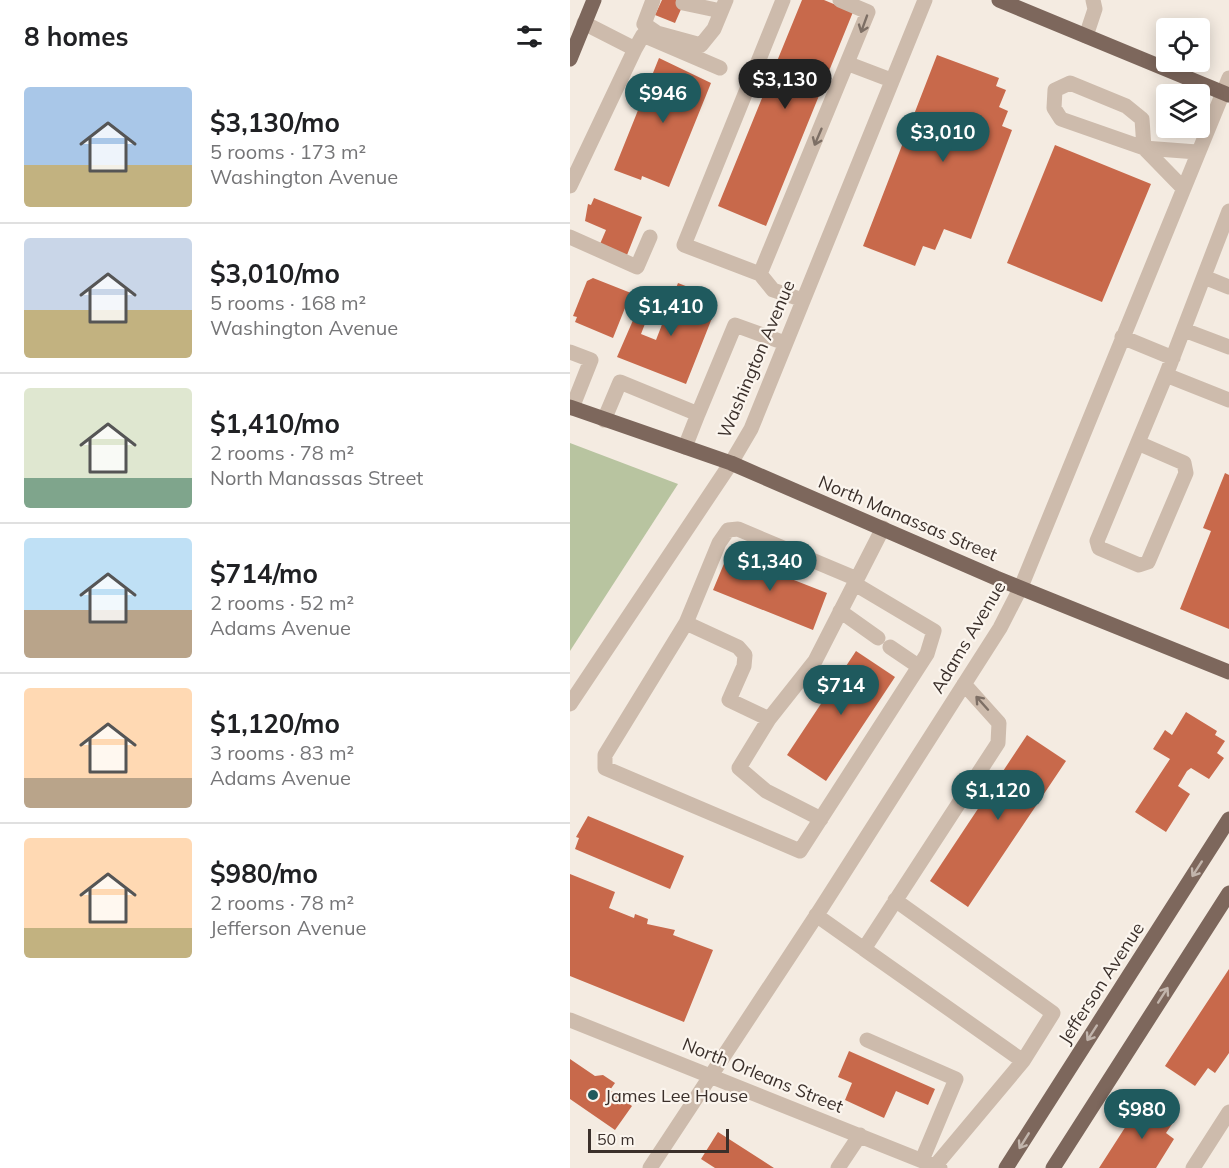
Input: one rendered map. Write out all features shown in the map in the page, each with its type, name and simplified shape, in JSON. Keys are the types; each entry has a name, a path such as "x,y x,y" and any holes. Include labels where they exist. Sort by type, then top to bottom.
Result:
{"main road":[{"path":"570,59 594,0"},
{"path":"1008,2 1226,94"},
{"name":"North Manassas Street","path":"571,407 731,463 1020,588 1229,672"},
{"name":"Jefferson Avenue","path":"1006,1168 1229,819"},
{"path":"1053,1168 1229,893"}],"street":[{"path":"652,0 644,24 657,33 701,45 714,29 723,5 683,3"},
{"path":"783,0 684,245 760,274 772,290 803,300"},
{"path":"760,274 849,64 868,12 840,0"},
{"name":"Washington Avenue","path":"570,704 731,463 751,429 924,0"},
{"path":"1086,36 1095,9 1093,0"},
{"path":"585,23 635,49"},
{"path":"570,186 642,35 720,68"},
{"path":"849,64 891,80"},
{"name":"Adams Avenue","path":"650,1168 1000,628 1020,588 1197,153 1226,94 1229,78"},
{"path":"1183,188 1144,148 1142,119 1126,106 1070,83 1055,90 1054,108 1061,119 1144,148 1197,153"},
{"path":"1138,443 1184,463 1186,473 1148,562 1139,565 1099,548 1097,541 1228,219"},
{"path":"570,237 637,267 650,237"},
{"path":"1204,277 1229,287"},
{"path":"685,447 735,325 785,343"},
{"path":"1184,330 1229,347"},
{"path":"1122,337 1173,358"},
{"path":"570,352 591,360 571,407"},
{"path":"1166,375 1229,400"},
{"path":"604,420 620,382 699,414"},
{"path":"821,819 766,790 739,768 769,719 814,661 883,528"},
{"path":"738,529 856,581 934,631 927,654 800,851 605,768 605,755 686,623 719,543 728,530 738,529"},
{"path":"840,611 918,666"},
{"path":"686,623 738,647 745,655 744,666 729,700 769,719"},
{"path":"864,949 998,744 999,723 964,684"},
{"path":"895,900 1053,1013 1023,1061 932,1165"},
{"path":"816,915 1023,1061"},
{"name":"North Orleans Street","path":"570,1020 710,1074 932,1165"},
{"path":"867,1040 956,1079 932,1165"},
{"path":"1193,1168 1229,1112"},
{"path":"838,1168 860,1135"}],"green space":[{"path":"570,443 678,484 570,651"}],"building":[{"path":"662,0 685,0 675,23 655,15"},
{"path":"802,0 824,0 853,12 766,226 718,206"},
{"path":"937,55 999,78 996,86 1006,90 999,107 1008,111 1002,126 1012,130 971,239 944,229 935,250 923,246 915,266 863,246"},
{"path":"659,58 711,83 669,187 642,176 641,180 614,170"},
{"path":"1055,145 1151,184 1102,302 1007,263"},
{"path":"594,198 642,217 627,255 600,244 606,230 585,221 588,204 591,205"},
{"path":"593,278 631,293 613,338 575,322 577,317 573,316 587,281"},
{"path":"678,283 711,296 704,315 712,318 686,384 617,357 637,311 648,316 641,334 656,340"},
{"path":"1225,473 1229,475 1229,629 1180,609 1211,531 1203,528"},
{"path":"728,554 827,593 813,630 713,590"},
{"path":"856,651 895,677 826,781 787,755"},
{"path":"1186,712 1217,731 1215,735 1225,741 1217,753 1224,758 1209,779 1191,768 1187,771 1178,786 1190,794 1166,832 1135,812 1170,759 1153,749 1165,730 1172,735"},
{"path":"1027,735 1066,761 968,907 930,881"},
{"path":"588,816 684,856 670,889 575,849 579,838 576,837"},
{"path":"570,874 615,892 609,908 634,918 635,914 648,919 647,924 675,930 673,935 713,950 684,1022 570,976"},
{"path":"1229,969 1229,1053 1215,1073 1208,1068 1195,1086 1165,1066"},
{"path":"849,1051 935,1089 928,1105 896,1091 884,1118 845,1100 852,1083 838,1077"},
{"name":"James Lee House","path":"570,1059 595,1076 603,1075 615,1083 610,1090 632,1106 615,1130 570,1099"},
{"path":"1144,1098 1176,1118 1166,1133 1174,1139 1156,1168 1099,1168"},
{"path":"718,1132 774,1168 715,1168 701,1159"}],"place":[{"name":"James Lee House","path":"593,1095"}]}
